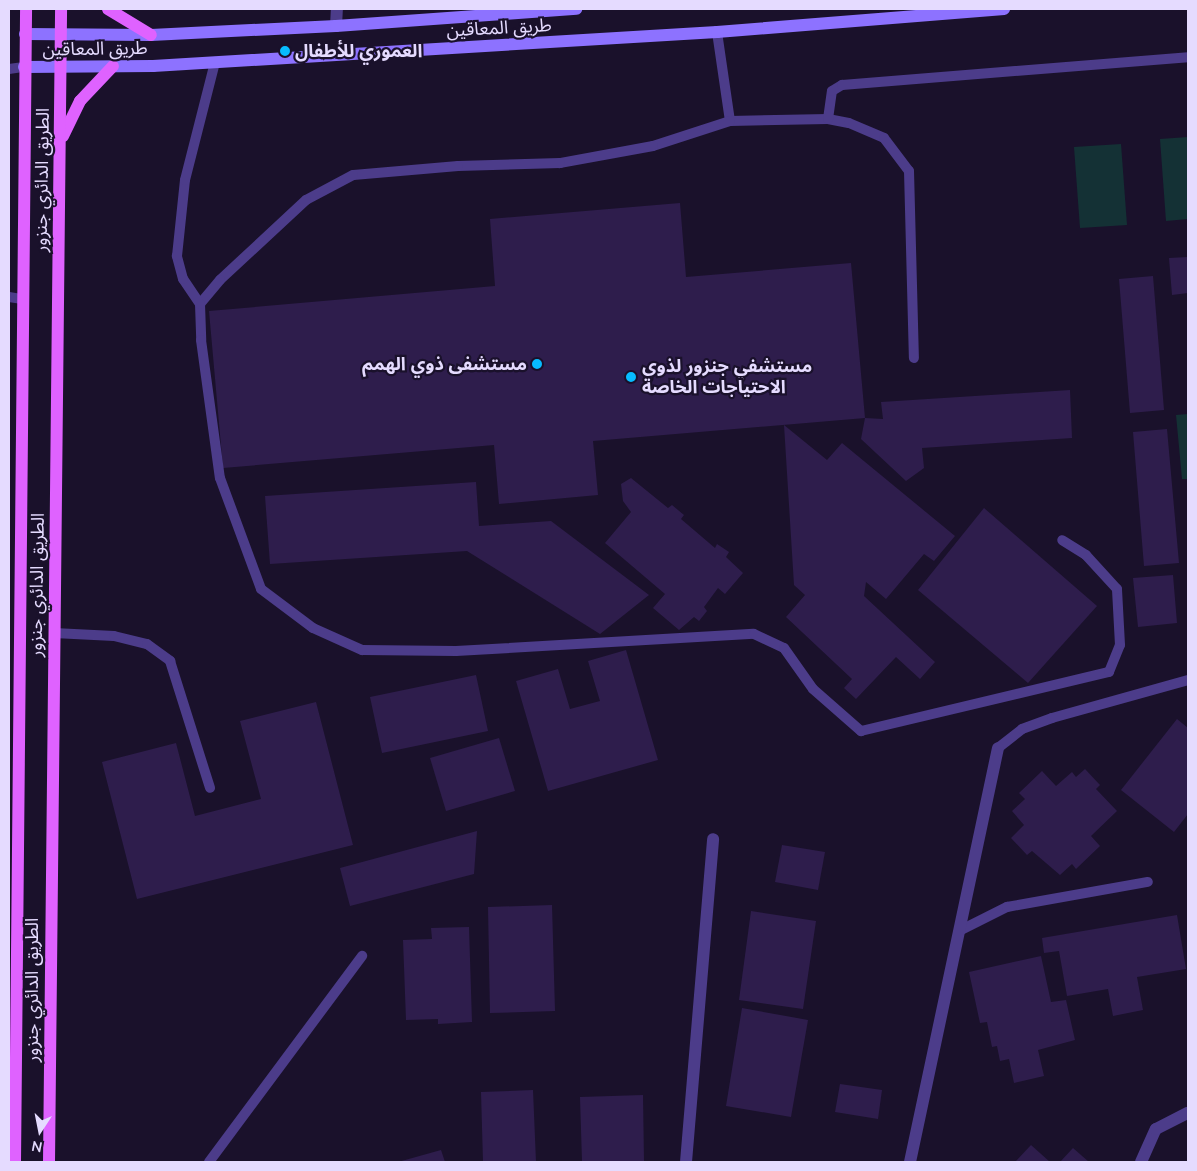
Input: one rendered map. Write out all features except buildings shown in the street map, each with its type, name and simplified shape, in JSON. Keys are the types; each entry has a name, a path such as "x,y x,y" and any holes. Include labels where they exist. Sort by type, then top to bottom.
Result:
{"main road":[{"name":"الطريق الدائري جنزور","path":"14,1162 15,298 26,9"},
{"name":"الطريق الدائري جنزور","path":"48,1162 62,67 61,9"},
{"path":"108,9 151,35"},
{"path":"60,145 80,101 113,66"}],"street":[{"path":"336,26 337,9"},
{"name":"طريق المعاقين","path":"25,34 151,35 336,26 576,9"},
{"name":"طريق المعاقين","path":"24,67 215,62 717,32 1004,9"},
{"path":"910,1162 998,748"},
{"path":"686,1162 713,839"},
{"path":"1140,1162 1156,1129 1188,1113"}],"lane":[{"path":"717,32 730,121"},
{"path":"828,119 832,91 842,85 1188,57"},
{"path":"215,62 185,180 178,256 183,279 200,304 201,340 220,478 261,589 313,628 362,650 456,651 754,634 784,648 813,689 861,731 1109,672 1120,645 1117,588 1086,555 1062,540"},
{"path":"9,69 24,67"},
{"path":"200,304 220,280 306,200 353,175 458,166 560,163 653,146 730,121 828,119 884,138 909,171 914,358"},
{"path":"54,633 114,636 147,644 170,662 210,788"},
{"path":"998,748 1022,729 1044,720 1188,680"},
{"path":"959,931 1007,907 1148,882"},
{"path":"209,1162 362,956"}],"green space":[{"path":"1188,137 1188,219 1166,221 1160,139"},
{"path":"1121,144 1127,225 1080,228 1074,147"},
{"path":"1188,414 1188,479 1182,479 1176,415"}],"place":[{"name":"العموري للأطفال","path":"285,51"},
{"name":"مستشفى ذوي الهمم","path":"537,364"},
{"name":"مستشفي جنزور لذوي الاحتياجات الخاصة","path":"631,377"}]}
